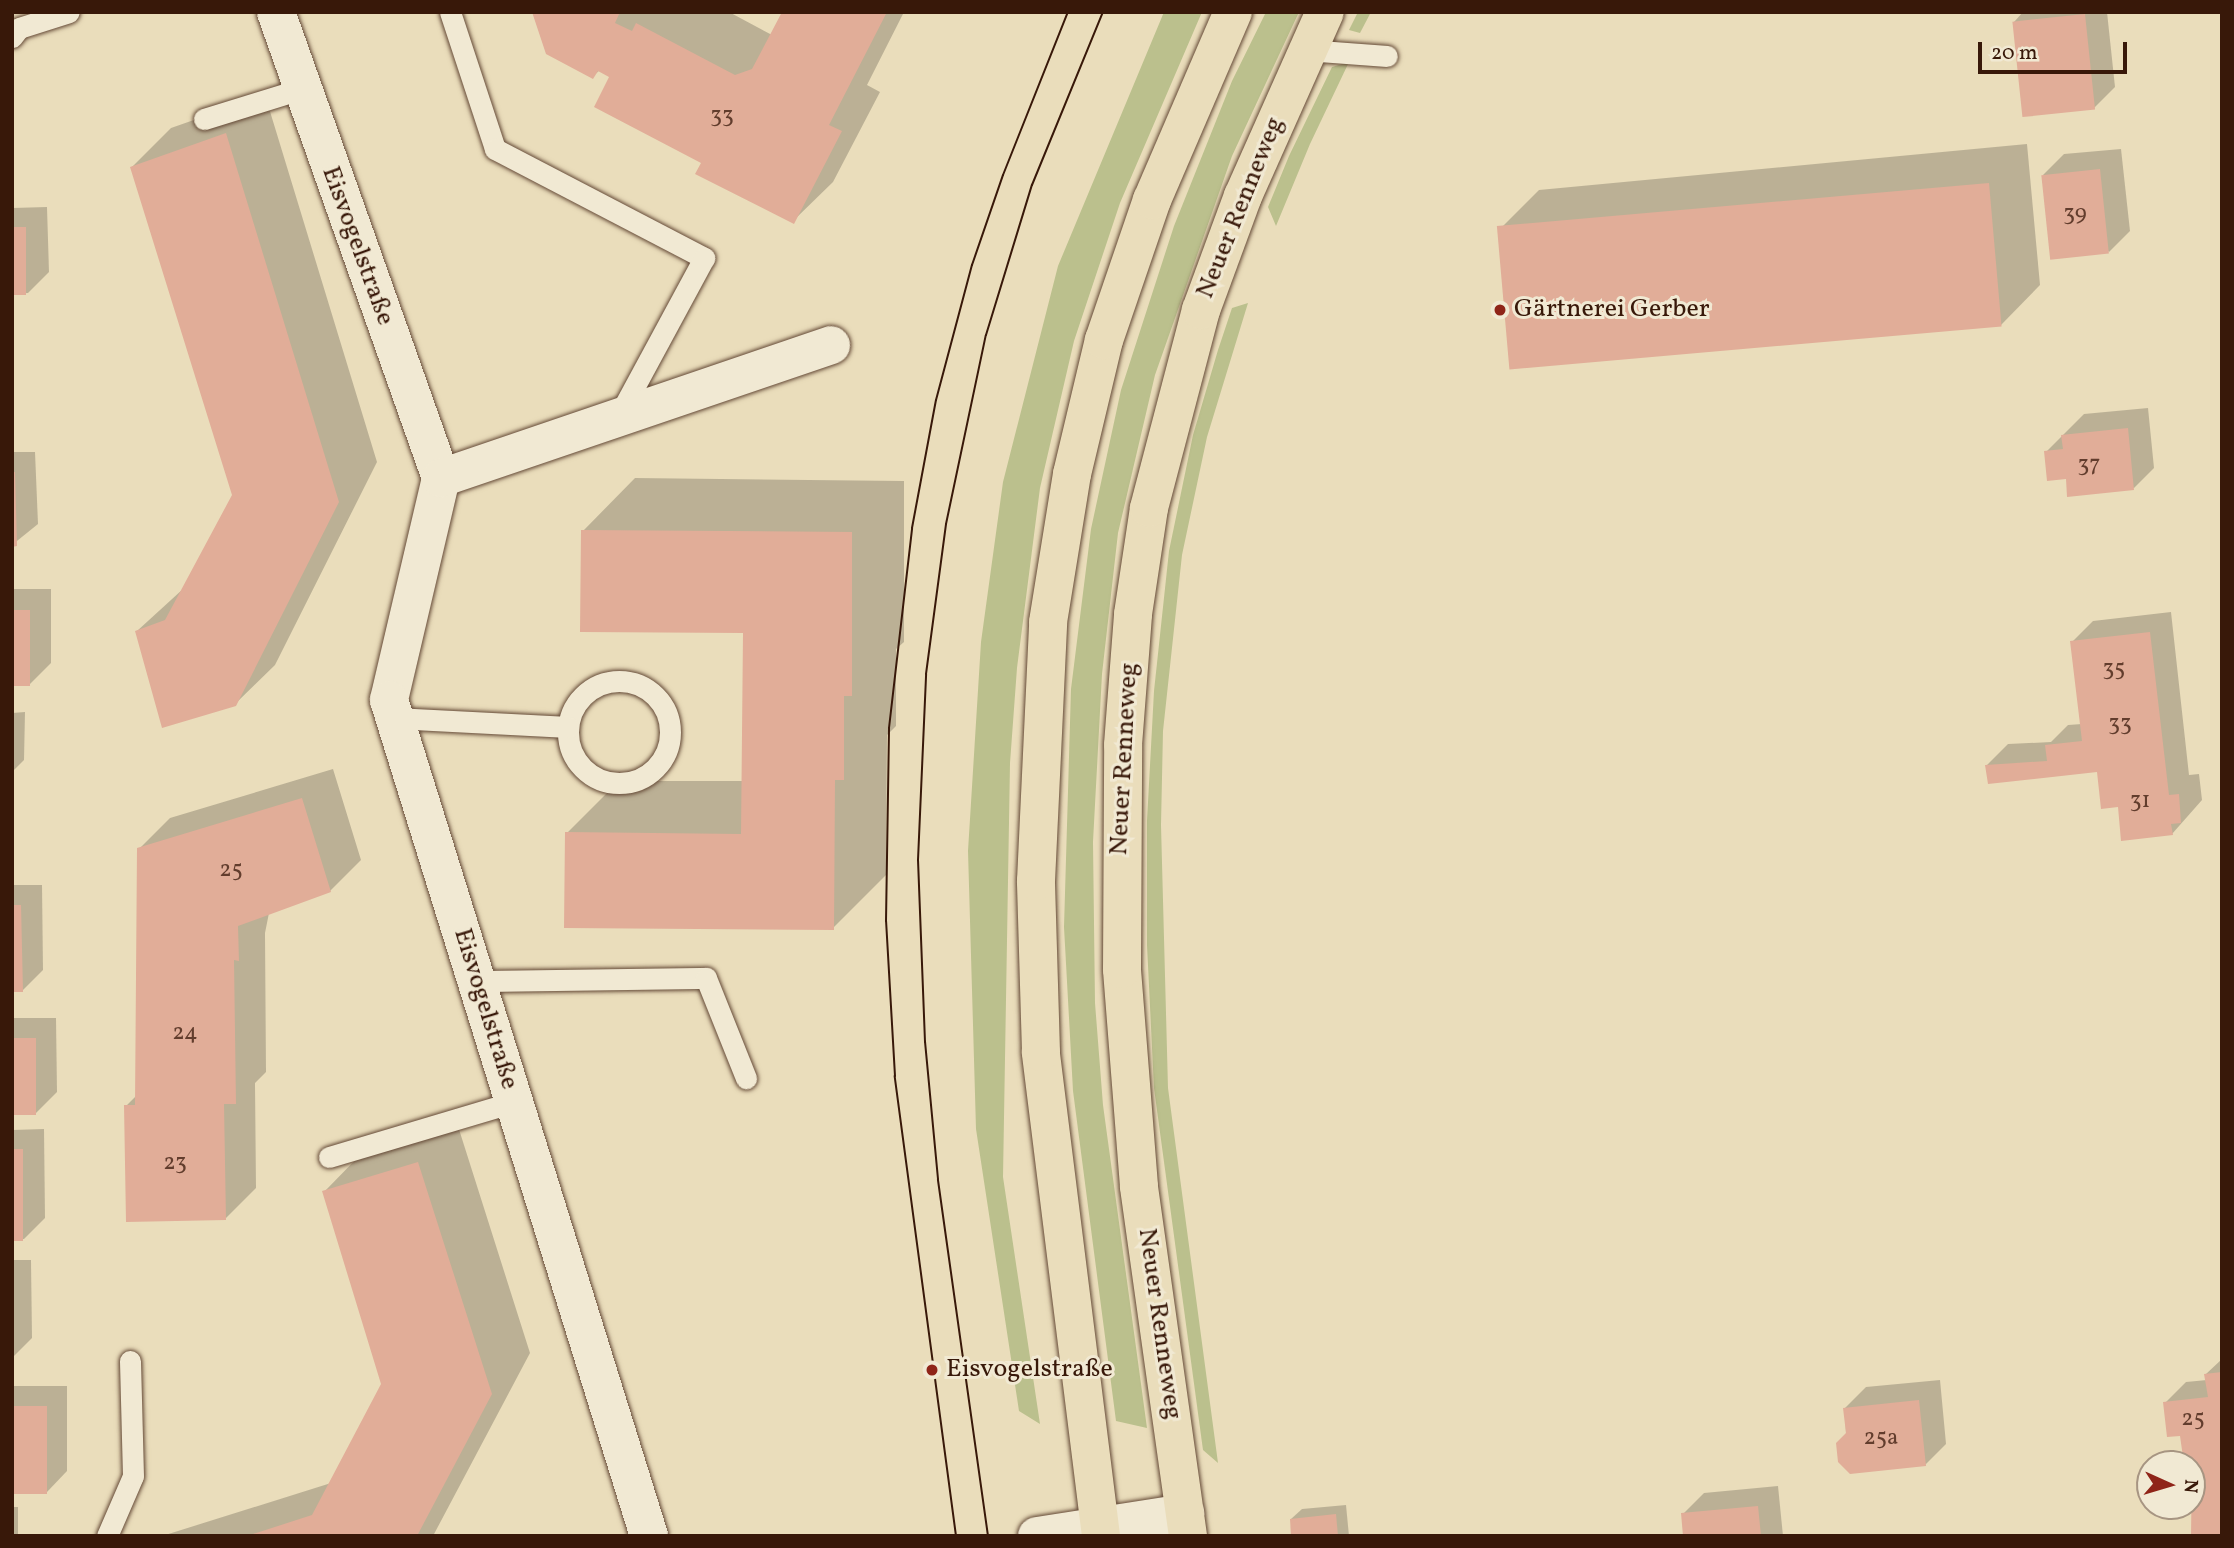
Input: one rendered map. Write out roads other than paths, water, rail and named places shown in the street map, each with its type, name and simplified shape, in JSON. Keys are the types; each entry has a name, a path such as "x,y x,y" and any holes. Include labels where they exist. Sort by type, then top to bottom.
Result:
{"main road":[{"path":"1100,1531 1051,1156 1040,1040 1036,881 1048,622 1072,474 1104,340 1152,200 1233,12"},
{"name":"Neuer Renneweg","path":"1186,1525 1139,1186 1122,969 1123,745 1133,614 1149,508 1184,365 1243,196 1325,12"}],"street":[{"name":"Eisvogelstraße","path":"276,12 301,89 441,478 389,700 649,1536"},
{"path":"441,478 831,345"},
{"path":"1037,1536 1186,1525"}],"lane":[{"path":"12,37 19,28 69,12"},
{"path":"450,12 495,149 704,258 617,419"},
{"path":"1306,50 1387,56"},
{"path":"204,119 301,89"},
{"path":"615,681 649,690 669,719 670,737 655,769 623,783 590,774 577,761 568,727 572,710 583,696 615,681"},
{"path":"395,718 568,727"},
{"path":"477,981 706,978 746,1078"},
{"path":"329,1157 514,1101"},
{"path":"107,1536 133,1476 130,1361"}],"tram line":[{"path":"956,1536 895,1076 886,921 889,728 912,528 936,400 972,265 1003,175 1068,12"},
{"path":"988,1536 938,1179 925,1042 918,860 926,674 946,524 986,335 1032,185 1103,12"}],"place":[{"name":"Gärtnerei Gerber","path":"1500,310"},
{"name":"Eisvogelstraße","path":"932,1370"}]}
